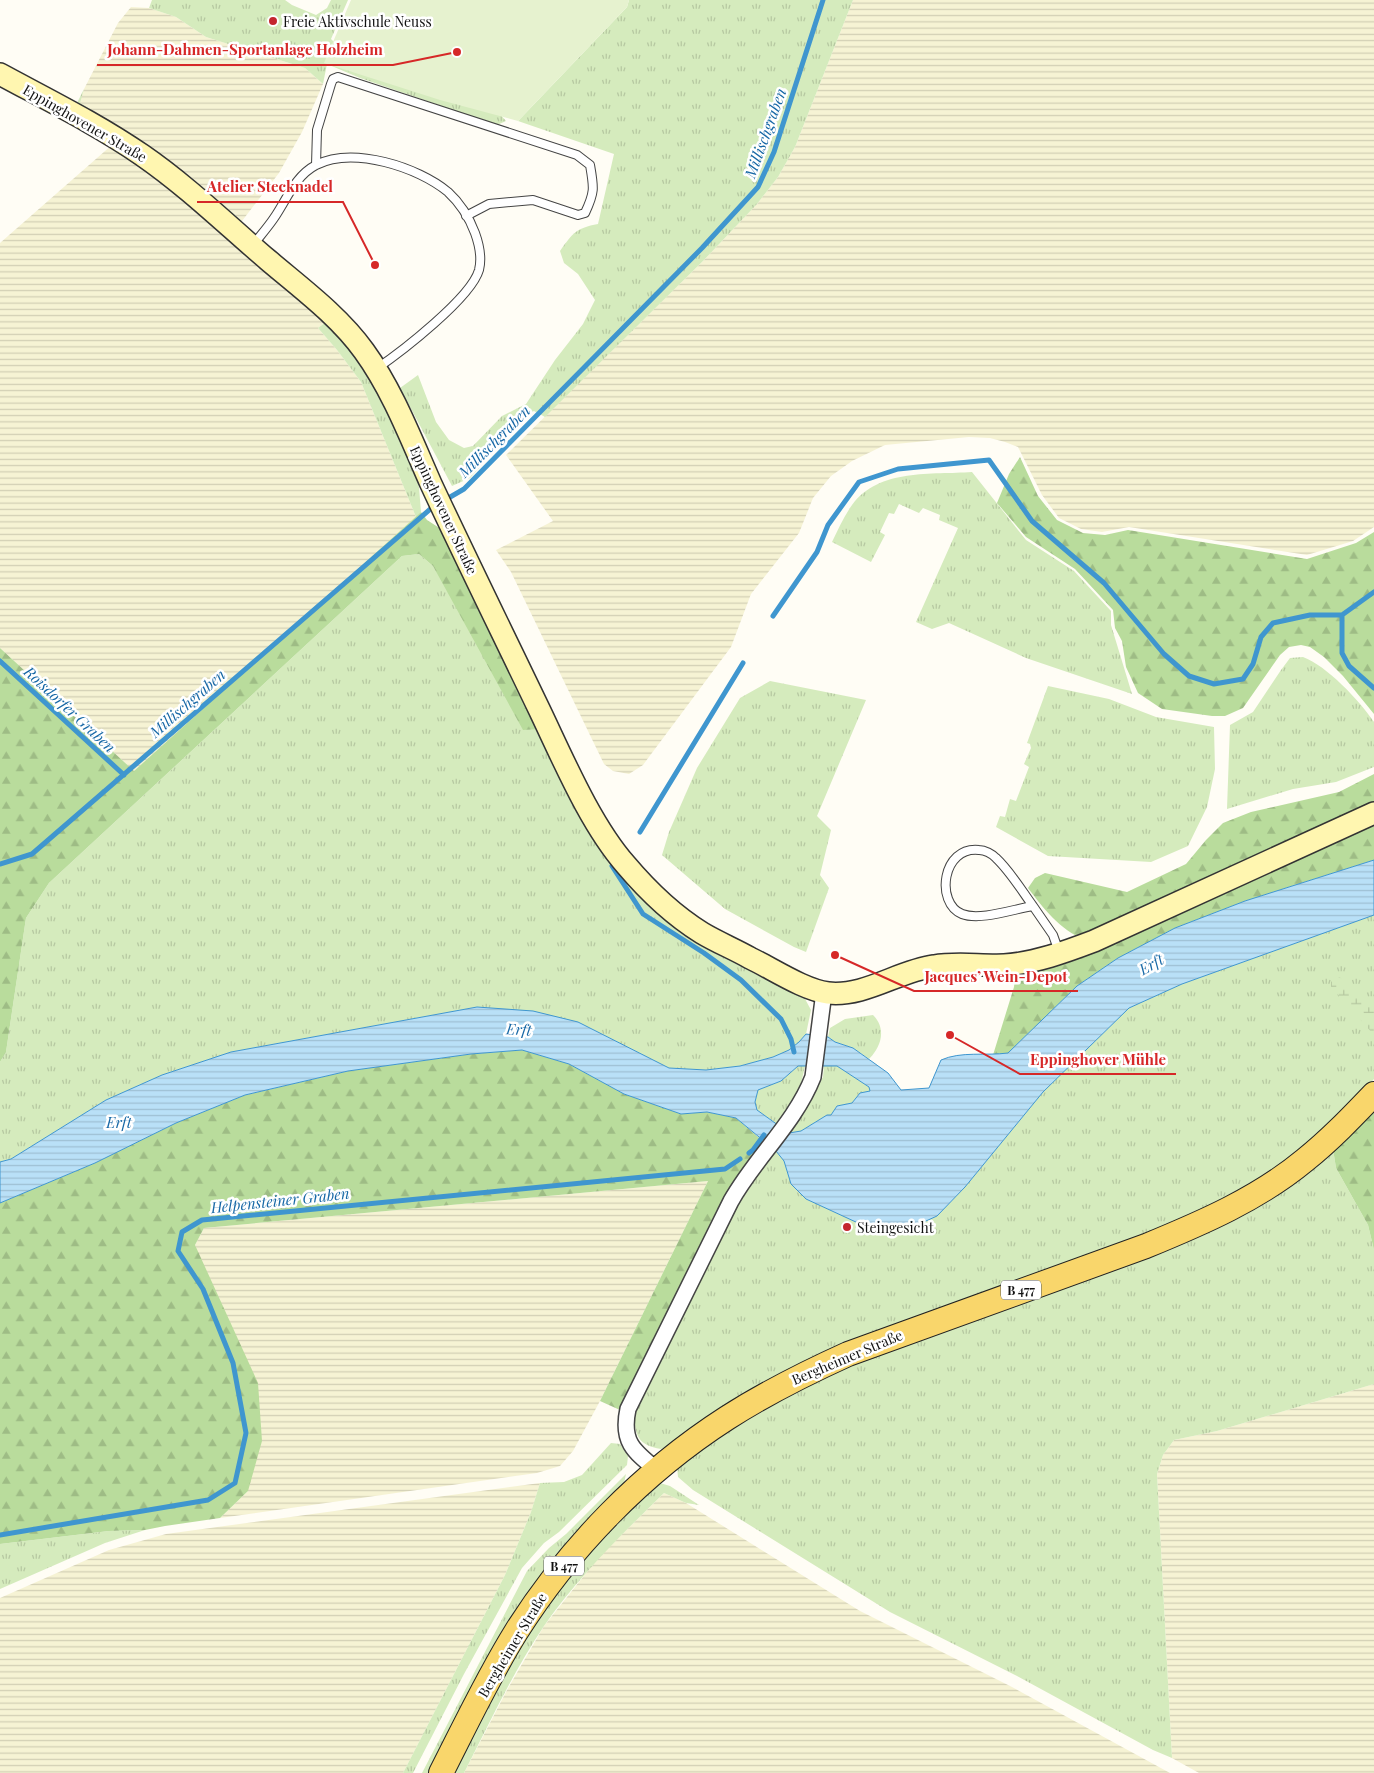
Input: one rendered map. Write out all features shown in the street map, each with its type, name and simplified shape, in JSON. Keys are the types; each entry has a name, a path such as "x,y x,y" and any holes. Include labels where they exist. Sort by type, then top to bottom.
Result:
{"main road":[{"name":"Eppinghovener Straße","path":"0,74 111,135 146,158 252,246 338,322 355,340 376,369 392,400 567,769 598,826 623,862 647,888 674,912 703,933 801,983 824,992"},
{"path":"824,992 846,993 934,966 1002,965 1028,962 1060,954 1094,941 1374,813"},
{"name":"Bergheimer Straße","path":"441,1773 490,1677 516,1632 549,1584 593,1532 657,1470 726,1418 785,1384 832,1361 892,1337 1146,1246 1229,1210 1264,1189 1304,1161 1344,1127 1374,1094"}],"street":[{"path":"657,1470 636,1452 626,1436 625,1422 628,1409 633,1395 738,1188 770,1146 808,1090 821,1024 824,992"}],"lane":[{"path":"316,165 317,130 331,84 333,79 338,77 577,155 590,165 593,196 586,213 578,215 532,200 489,204 466,216"},
{"path":"252,246 274,218 296,184 316,165 332,159 353,158 377,161 403,168 439,185 455,199 476,235 480,256 479,271 473,282 417,338 376,369"},
{"path":"1033,906 976,916 961,914 951,905 946,893 946,876 957,855 969,849 983,850 995,856 1033,906 1053,935 1060,954"}],"shaded area":[{"path":"853,0 1374,0 1374,527 1353,541 1307,555 1129,527 1102,532 1081,529 1059,518 1042,495 1018,447 990,438 969,437 885,445 852,461 831,476 813,498 799,533 751,594 731,647 643,765 629,774 613,771 604,764 511,572 496,550 553,521 506,455 704,260 757,204 778,177 795,147"},
{"path":"131,7 149,8 176,17 206,37 305,68 323,84 302,132 279,173 242,221 188,175 152,148 79,103 84,89 118,23"},
{"path":"113,144 181,194 326,322 318,328 361,382 416,517 134,771 0,648 0,243"},
{"path":"708,1181 600,1401 573,1451 560,1466 537,1473 220,1518 248,1491 195,1245 204,1228"},
{"path":"1374,1384 1374,1773 1199,1773 1172,1758 1157,1474 1163,1455 1174,1440 1217,1431"},
{"path":"540,1483 531,1512 505,1575 403,1773 0,1773 0,1598 109,1550 166,1534"},
{"path":"664,1493 686,1503 860,1611 1012,1687 1170,1773 464,1773 507,1690 544,1626 598,1558"}],"green space":[{"path":"152,0 285,0 316,15 327,8 331,0 348,0 331,39 335,43 499,113 506,121 497,125 360,78 327,64 323,84 305,68 206,37 176,17 149,8"},
{"path":"351,0 629,0 627,7 518,121 440,100 324,63"},
{"path":"629,0 853,0 795,147 778,177 757,204 704,260 545,417 534,411 527,414 470,478 452,486 400,388 418,375 436,422 449,440 464,448 473,446 502,416 526,404 555,360 583,324 595,300 578,274 564,263 560,251 576,232 585,227 598,224 614,154 518,121 627,7"},
{"path":"84,89 80,103 164,156 242,221 239,225 75,107"},
{"path":"326,322 352,350 370,376 410,456 419,487 421,512 416,517 361,382 318,328"},
{"path":"1020,457 1038,496 1057,520 1083,533 1105,535 1128,530 1307,559 1356,543 1374,532 1374,714 1343,676 1324,657 1310,647 1301,645 1289,647 1280,655 1243,708 1225,716 1162,709 1138,693 1126,667 1122,641 1115,628 1113,610 1075,569 1026,537 997,503 1009,474"},
{"path":"972,472 1026,540 1074,571 1111,611 1111,625 1132,694 1026,658 949,623 932,629 916,622 958,528 939,520 940,515 923,508 919,513 899,504 894,514 889,513 880,532 885,535 871,562 832,542 852,505 863,493 877,485 891,479 907,476"},
{"path":"421,512 427,520 441,529 539,729 523,730 433,566 419,554 402,556 49,883 26,918 6,1052 0,1062 0,648 134,771"},
{"path":"419,554 433,566 539,729 617,865 804,997 811,1010 806,1034 789,1050 773,1057 740,1066 706,1070 669,1068 578,1022 477,1007 231,1052 162,1075 106,1100 11,1159 0,1162 0,1062 6,1052 26,918 49,883 402,556"},
{"path":"1303,657 1322,668 1342,685 1374,722 1374,767 1336,782 1293,789 1227,809 1230,725 1253,712 1290,658"},
{"path":"770,681 866,700 817,816 831,830 820,875 829,888 806,952 725,909 662,855 669,832 697,768 740,698"},
{"path":"1048,686 1109,699 1156,717 1214,727 1215,769 1207,807 1188,846 1151,862 1048,856 996,827 1000,816 1005,817 1010,799 1016,801 1029,767 1024,764 1031,748 1030,744 1027,743"},
{"path":"1374,774 1374,804 1085,940 1060,924 1046,911 1028,888 1035,878 1045,873 1127,892 1186,864 1223,823 1251,812 1339,792"},
{"path":"1374,820 1374,860 1245,901 1175,928 1118,958 1077,986 1008,1053 993,1055 1014,987 1016,969"},
{"path":"1374,915 1374,1079 1337,1119 1298,1153 1223,1202 661,1449 647,1445 639,1438 635,1428 634,1413 731,1216 776,1150 784,1161 791,1184 806,1199 858,1223 880,1230 906,1230 937,1216 965,1187 1043,1092 1129,1008 1182,984"},
{"path":"1336,977 1341,978 1374,1008 1374,1035 1331,987 1331,982"},
{"path":"873,1015 880,1026 881,1038 877,1049 869,1059 853,1048 835,1042 828,1037 830,1028 845,1019"},
{"path":"522,1050 569,1064 624,1094 681,1114 707,1112 736,1118 764,1142 739,1174 717,1210 620,1410 600,1401 708,1181 204,1228 195,1245 258,1383 262,1441 248,1491 220,1518 145,1530 109,1531 0,1544 0,1203 95,1163 176,1123 245,1095 348,1071 471,1054"},
{"path":"798,1066 805,1066 800,1088 777,1124 757,1110 755,1102 758,1090 781,1081"},
{"path":"824,1066 837,1066 869,1087 871,1092 860,1093 852,1103 837,1106 831,1115 827,1115 801,1131 789,1133 823,1077"},
{"path":"1374,1108 1374,1250 1368,1225 1336,1168 1333,1149"},
{"path":"1333,1149 1336,1168 1368,1225 1374,1250 1374,1384 1217,1431 1174,1440 1163,1455 1157,1474 1172,1758 1153,1750 1017,1676 890,1612 693,1490 678,1477 677,1467 732,1426 850,1363 1150,1254"},
{"path":"611,1443 620,1444 628,1456 627,1465 559,1532 544,1543 522,1568 413,1773 403,1773 505,1575 531,1512 540,1483 564,1482 582,1475"},
{"path":"626,1474 623,1488 432,1773 422,1773 527,1571"},
{"path":"660,1483 670,1486 699,1505 686,1503 664,1493 601,1557 571,1590 544,1626 522,1661 464,1773 453,1773 525,1636 557,1590 593,1548 651,1487"},
{"path":"145,1530 105,1543 0,1589 0,1544 109,1531"}],"water":[{"name":"Erft","path":"1374,860 1374,915 1182,984 1129,1008 1043,1092 965,1187 937,1216 906,1230 880,1230 858,1223 806,1199 791,1184 784,1161 776,1151 736,1118 707,1112 681,1114 624,1094 569,1064 522,1050 471,1054 348,1071 245,1095 176,1123 95,1163 0,1203 0,1162 11,1159 106,1100 162,1075 231,1052 477,1007 533,1011 578,1022 669,1068 706,1070 740,1066 773,1057 789,1050 806,1034 828,1037 835,1042 853,1048 888,1073 901,1090 929,1088 941,1060 965,1055 1008,1053 1077,986 1118,958 1175,928 1245,901","holes":["798,1066 837,1066 869,1087 870,1091 860,1093 852,1103 837,1106 831,1115 827,1115 801,1131 789,1133 757,1110 755,1102 758,1090 781,1081"]}],"waterway":[{"name":"Millischgraben","path":"445,500 464,489 702,248 758,187 774,152 823,0"},
{"path":"773,616 817,552 828,525 859,482 898,469 989,460 1032,521 1104,583 1164,654 1189,676 1214,684 1243,679 1253,664 1261,637 1273,623 1310,615 1342,615 1374,592"},
{"name":"Millischgraben","path":"0,864 32,854 435,505"},
{"path":"1342,615 1342,653 1349,666 1374,688"},
{"name":"Roisdorfer Graben","path":"0,661 124,775"},
{"path":"640,832 743,663"},
{"path":"612,866 643,914 704,953 741,980 781,1019 791,1039 794,1052"},
{"name":"Helpensteiner Graben","path":"749,1153 764,1135"},
{"name":"Helpensteiner Graben","path":"0,1535 208,1500 235,1483 246,1433 233,1363 203,1289 178,1251 182,1232 202,1220 725,1169 740,1159"}],"place":[{"name":"Freie Aktivschule Neuss","path":"273,21"},
{"name":"Johann-Dahmen-Sportanlage Holzheim","path":"457,52"},
{"name":"Atelier Stecknadel","path":"375,265"},
{"name":"Jacques’ Wein-Depot","path":"835,955"},
{"name":"Eppinghover Mühle","path":"950,1035"},
{"name":"Steingesicht","path":"847,1227"}]}
